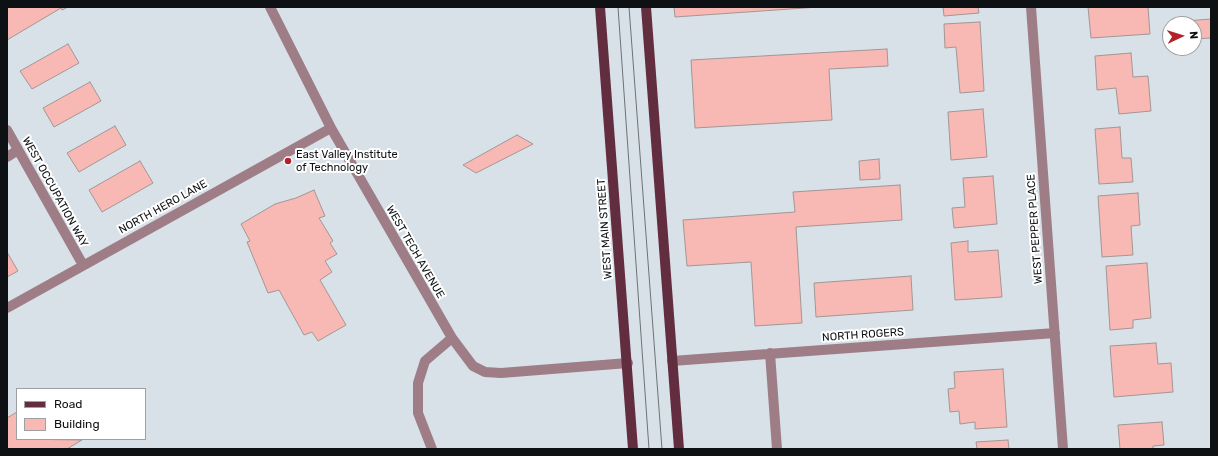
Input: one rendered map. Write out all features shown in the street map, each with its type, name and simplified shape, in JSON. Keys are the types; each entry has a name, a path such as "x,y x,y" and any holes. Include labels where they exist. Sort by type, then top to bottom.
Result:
{"main road":[{"name":"WEST MAIN STREET","path":"600,7 628,362 633,449"},
{"path":"646,7 679,449"}],"street":[{"name":"WEST TECH AVENUE","path":"270,7 331,128 452,338 473,366 485,372 501,373 628,362"},
{"name":"WEST PEPPER PLACE","path":"1031,7 1063,449"},
{"name":"NORTH HERO LANE","path":"7,308 331,128"},
{"name":"WEST OCCUPATION WAY","path":"7,130 83,265"},
{"path":"7,157 18,150"},
{"name":"NORTH ROGERS","path":"672,360 1055,333"},
{"path":"432,449 418,413 418,383 425,361 452,338"},
{"path":"770,353 777,449"}],"building":[{"path":"7,7 68,7 62,10 61,8 7,40"},
{"path":"674,7 819,7 675,17"},
{"path":"943,7 978,7 979,13 944,16"},
{"path":"1088,7 1148,7 1150,34 1091,38"},
{"path":"1211,19 1211,38 1202,39 1202,20"},
{"path":"980,22 984,91 960,93 956,47 945,48 944,24"},
{"path":"68,44 79,63 32,89 20,71"},
{"path":"887,49 888,66 829,69 832,120 695,128 691,60"},
{"path":"1131,53 1133,77 1148,76 1151,111 1119,114 1116,88 1097,90 1095,56"},
{"path":"90,82 101,101 54,127 43,108"},
{"path":"983,109 987,157 951,160 948,112"},
{"path":"115,126 126,145 79,172 67,153"},
{"path":"1120,127 1122,158 1131,158 1133,182 1099,184 1095,129"},
{"path":"517,135 533,144 476,173 463,165"},
{"path":"879,159 880,179 860,180 859,161"},
{"path":"140,161 153,183 102,212 89,190"},
{"path":"993,176 997,224 954,228 952,208 965,207 963,178"},
{"path":"900,185 902,220 796,227 802,323 755,326 751,262 687,266 683,220 795,212 793,192"},
{"path":"314,190 325,216 319,218 333,241 330,243 337,254 325,261 332,272 320,280 346,325 318,341 312,332 304,335 279,290 268,293 247,242 250,241 241,224 275,204 296,198"},
{"path":"1138,193 1140,225 1131,226 1133,255 1102,257 1098,196"},
{"path":"968,241 968,252 998,250 1002,297 955,300 951,243"},
{"path":"7,252 18,271 7,277"},
{"path":"1147,263 1151,318 1133,320 1133,328 1110,330 1106,266"},
{"path":"911,276 913,310 816,317 814,283"},
{"path":"1156,343 1158,364 1171,363 1173,392 1114,397 1110,346"},
{"path":"1003,369 1007,427 975,429 975,422 960,424 959,411 950,412 948,389 955,388 954,372"},
{"path":"16,413 16,440 82,440 67,449 7,449 7,418"},
{"path":"1162,422 1164,445 1153,446 1153,449 1120,449 1118,425"},
{"path":"1008,440 1009,449 977,449 976,442"}],"tram line":[{"path":"618,7 649,449"},
{"path":"629,7 662,449"}],"place":[{"name":"East Valley Institute of Technology","path":"288,161"}]}
